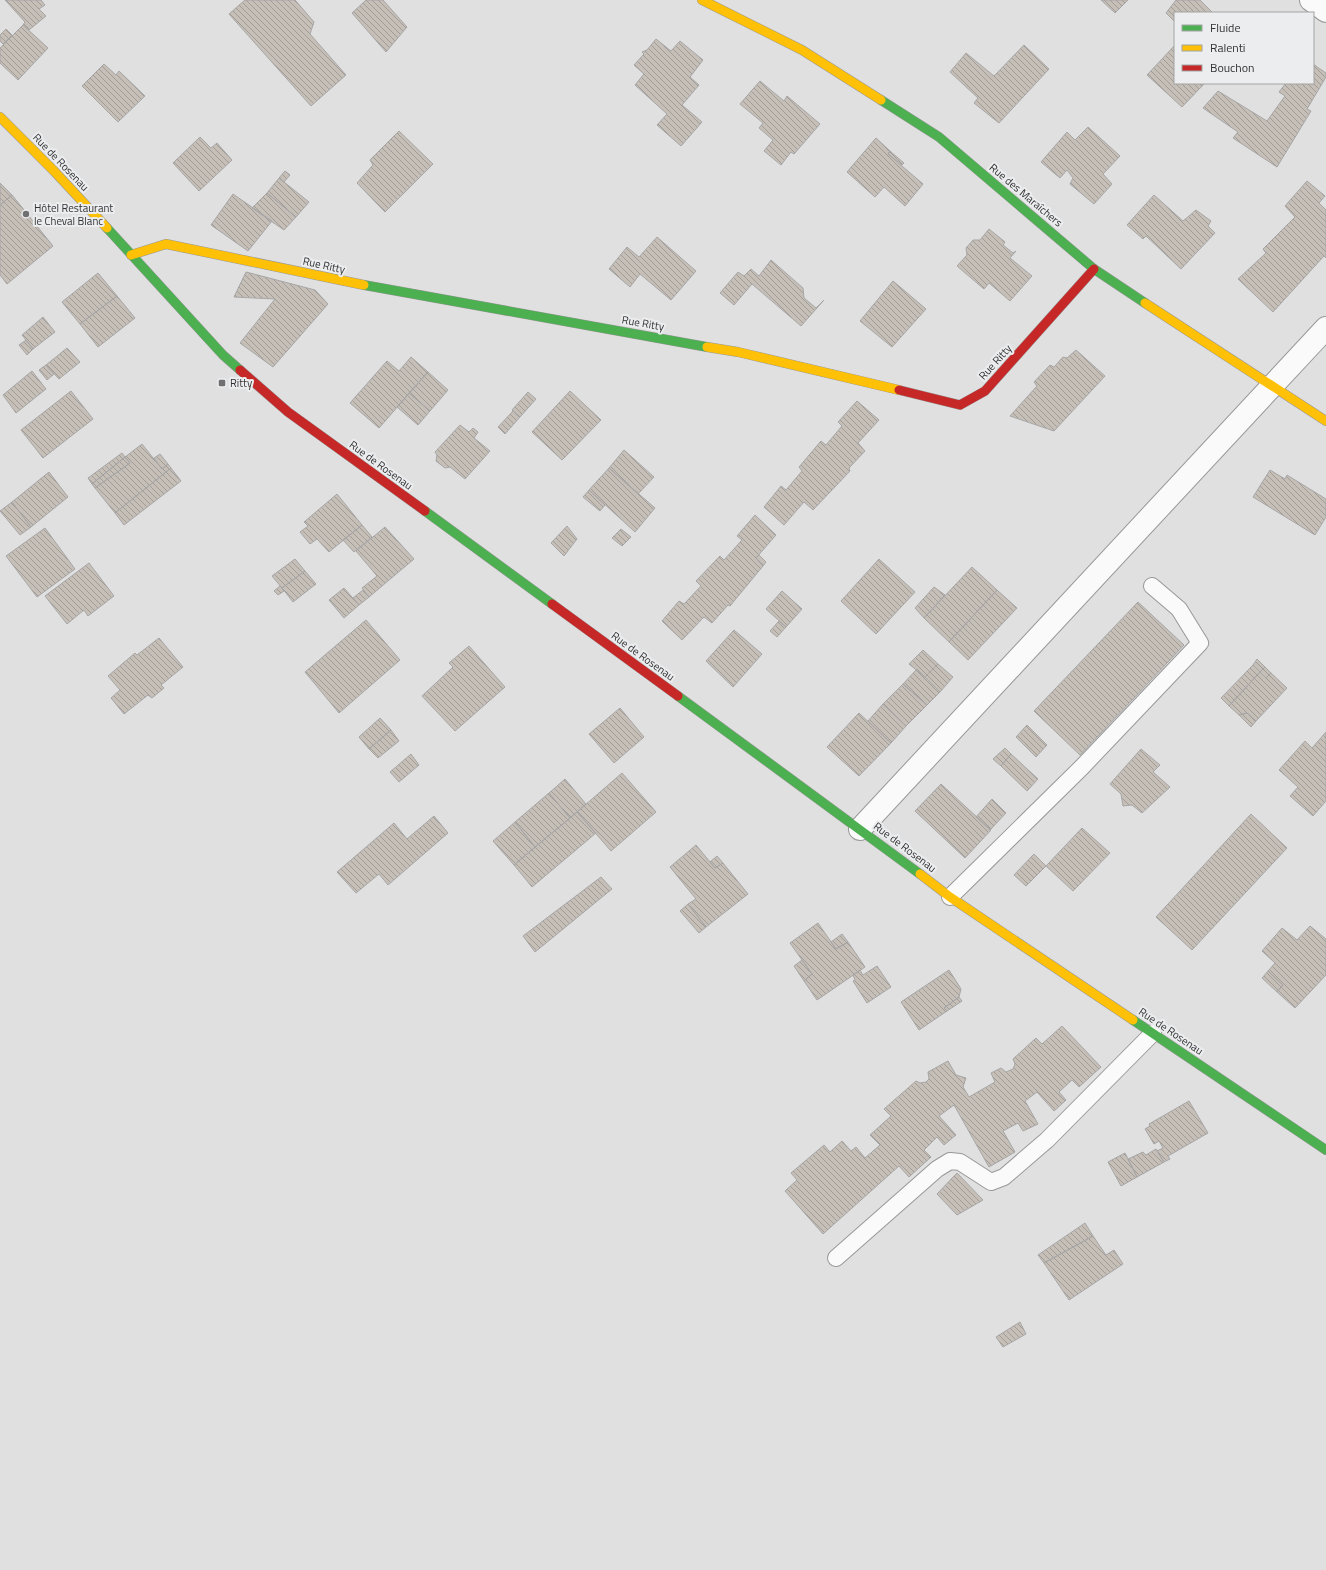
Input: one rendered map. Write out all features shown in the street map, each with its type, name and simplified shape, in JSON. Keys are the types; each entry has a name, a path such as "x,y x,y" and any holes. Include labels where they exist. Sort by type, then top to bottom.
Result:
{"street":[{"name":"Rue des Maraîchers","path":"702,0 802,50 939,137 1094,268 1272,387 1326,421"},
{"path":"1311,0 1326,11"},
{"name":"Rue de Rosenau","path":"0,117 131,254 223,355 288,412 860,829 950,897 1326,1150"},
{"name":"Rue Ritty","path":"131,254 166,244 400,293 738,352 960,405 986,391 1094,268"},
{"path":"860,829 1326,328"}],"lane":[{"path":"950,897 1082,767 1200,643 1179,609 1152,586"},
{"path":"836,1258 938,1168 950,1161 960,1162 991,1182 1004,1177 1047,1140 1153,1033"}],"building":[{"path":"5,0 41,0 45,5 39,9 46,16 29,30 23,25 25,22"},
{"path":"245,0 295,0 314,22 310,34 346,75 311,106 229,14"},
{"path":"366,0 383,0 407,27 386,52 352,13"},
{"path":"1101,0 1128,0 1115,13"},
{"path":"1176,0 1200,0 1212,12 1174,12 1174,21 1166,13"},
{"path":"23,25 48,48 18,80 0,63 0,48"},
{"path":"6,29 12,35 3,44 0,41 0,35"},
{"path":"656,39 671,51 680,41 703,60 690,77 699,85 682,105 702,122 681,146 657,125 667,114 635,85 644,74 634,65 644,54 642,52 647,50"},
{"path":"1024,45 1049,69 999,123 974,103 978,98 950,72 966,53 994,76"},
{"path":"1174,46 1174,84 1204,84 1182,107 1147,75"},
{"path":"104,64 116,75 119,71 145,96 118,122 82,86"},
{"path":"1314,65 1326,73 1326,77 1307,109 1311,111 1277,167 1233,138 1238,132 1203,108 1218,91 1267,121 1285,96 1279,92 1285,84 1314,84"},
{"path":"760,81 784,101 787,96 820,124 794,154 791,152 781,165 764,151 773,140 759,128 763,123 740,104"},
{"path":"1088,127 1120,156 1103,174 1112,184 1094,204 1070,184 1073,178 1067,170 1060,178 1041,162 1067,132 1075,140"},
{"path":"399,131 433,164 385,212 357,183 373,165 370,160"},
{"path":"200,137 211,148 217,143 232,160 199,191 173,163"},
{"path":"876,138 890,151 888,154 923,184 905,206 884,187 875,197 847,172"},
{"path":"890,151 904,163 902,165 888,154"},
{"path":"285,171 290,175 284,182 279,178"},
{"path":"279,178 309,202 296,217 267,193"},
{"path":"1307,181 1325,196 1319,203 1326,210 1326,258 1324,256 1273,312 1238,279 1266,253 1263,249 1295,217 1285,206"},
{"path":"0,183 12,195 0,205"},
{"path":"267,193 296,217 284,230 252,208"},
{"path":"233,194 272,221 248,251 211,225"},
{"path":"12,195 53,246 7,284 0,275 0,205"},
{"path":"1154,195 1183,221 1196,210 1211,221 1208,226 1215,233 1181,269 1146,236 1143,239 1127,225"},
{"path":"989,229 1005,242 1003,245 1013,253 1016,251 1010,258 1032,276 1010,301 989,283 984,289 957,266 967,255 966,248 973,240 980,240"},
{"path":"657,237 696,271 671,300 640,274 630,287 609,269 627,247 639,257"},
{"path":"771,260 803,288 804,298 816,308 824,300 801,326 752,284 734,305 720,293 738,272 744,276 751,269 759,276"},
{"path":"246,272 315,290 328,304 273,367 240,343 275,299 234,297"},
{"path":"98,273 117,296 80,324 62,302"},
{"path":"893,281 926,309 892,347 860,321"},
{"path":"117,296 135,318 98,347 80,324"},
{"path":"43,317 55,332 33,349 22,335"},
{"path":"26,340 33,349 27,355 19,345"},
{"path":"67,348 80,362 59,379 46,365"},
{"path":"1076,350 1105,376 1054,431 1010,416 1037,386 1034,382 1050,365 1054,367 1063,357 1067,358"},
{"path":"411,357 428,372 379,428 350,403 387,361 399,371"},
{"path":"46,365 54,374 47,380 39,370"},
{"path":"32,371 46,389 16,413 3,395"},
{"path":"428,372 448,390 430,411 409,393"},
{"path":"71,391 93,419 43,458 21,430"},
{"path":"570,391 601,420 562,460 532,432"},
{"path":"528,392 536,399 520,417 512,410"},
{"path":"409,393 430,411 418,425 397,407"},
{"path":"857,401 879,420 858,443 865,451 849,468 850,471 813,510 804,502 784,525 764,507 781,486 786,490 802,471 799,467 821,441 826,445 842,426 838,422"},
{"path":"513,411 520,417 505,434 498,427"},
{"path":"460,425 469,432 473,428 478,432 474,438 490,451 465,479 450,467 445,468 436,461 437,455 435,452"},
{"path":"142,444 162,469 168,464 171,468 115,513 95,488 130,463 125,457"},
{"path":"624,450 654,477 638,494 609,468"},
{"path":"122,453 125,457 92,484 88,478"},
{"path":"160,454 168,464 162,469 154,458"},
{"path":"125,457 130,463 95,488 92,484"},
{"path":"171,468 181,481 124,525 115,513"},
{"path":"609,468 655,508 635,532 589,490"},
{"path":"1270,470 1285,479 1287,475 1326,499 1326,517 1315,535 1253,497"},
{"path":"49,472 68,497 31,527 12,502"},
{"path":"589,490 605,505 600,511 583,497"},
{"path":"337,494 362,525 329,552 317,539 310,544 300,532 308,526 304,522"},
{"path":"12,502 31,527 20,535 0,511"},
{"path":"755,515 776,535 756,558 763,566 730,606 728,605 712,623 704,617 682,640 662,621 679,601 684,604 701,586 696,581 720,556 724,560 742,540 737,536"},
{"path":"362,525 372,537 354,552 343,540"},
{"path":"567,526 577,539 564,556 551,543"},
{"path":"385,527 414,559 369,597 362,588 377,576 356,551"},
{"path":"45,528 75,569 37,597 6,556"},
{"path":"621,529 631,537 622,546 612,538"},
{"path":"759,555 766,562 763,566 756,558"},
{"path":"295,559 305,571 282,588 272,576"},
{"path":"879,559 915,592 876,634 841,601"},
{"path":"89,563 114,596 88,616 84,610 67,624 45,596"},
{"path":"972,567 997,590 949,642 924,618"},
{"path":"305,571 316,584 293,602 282,588"},
{"path":"280,586 284,591 278,595 274,591"},
{"path":"934,587 945,595 924,618 915,608"},
{"path":"344,588 359,605 344,618 329,600"},
{"path":"363,590 369,597 359,605 353,598"},
{"path":"997,590 1017,608 968,660 949,642"},
{"path":"782,591 802,609 786,627 766,609"},
{"path":"1138,602 1184,645 1080,755 1034,711"},
{"path":"366,620 400,660 339,713 305,672"},
{"path":"779,621 786,627 777,637 770,631"},
{"path":"734,630 762,654 733,687 706,661"},
{"path":"159,638 183,667 161,685 164,688 152,698 148,695 124,714 111,698 120,690 108,676 135,653 137,655"},
{"path":"469,646 505,687 455,731 422,696 453,667 449,663"},
{"path":"923,650 938,664 925,677 909,664"},
{"path":"1257,659 1265,667 1260,672 1253,665"},
{"path":"938,664 953,677 940,692 925,677"},
{"path":"1253,665 1260,672 1229,706 1221,698"},
{"path":"1265,667 1271,673 1266,678 1260,672"},
{"path":"917,669 940,692 927,705 903,684"},
{"path":"1260,672 1266,678 1271,673 1287,688 1256,721 1247,713 1239,715 1229,706"},
{"path":"903,684 927,705 906,726 883,704"},
{"path":"883,704 906,726 891,743 868,721"},
{"path":"620,708 644,737 614,763 589,734"},
{"path":"859,713 891,743 859,776 827,747"},
{"path":"1247,713 1256,721 1251,727 1239,715"},
{"path":"380,718 391,730 369,749 359,737"},
{"path":"1027,725 1047,745 1036,757 1016,737"},
{"path":"391,730 399,741 378,758 369,749"},
{"path":"1326,732 1326,801 1313,816 1290,796 1298,787 1279,770 1305,741 1312,748"},
{"path":"1005,748 1011,754 1001,766 993,759"},
{"path":"1141,749 1160,765 1153,772 1170,787 1142,813 1132,805 1123,806 1121,794 1110,784"},
{"path":"411,754 419,765 399,782 390,772"},
{"path":"1011,754 1038,779 1027,791 1001,766"},
{"path":"622,773 656,812 611,851 577,812"},
{"path":"565,779 586,804 570,818 549,793"},
{"path":"941,784 991,830 965,858 915,811"},
{"path":"549,793 570,818 535,847 515,822"},
{"path":"992,799 1006,813 990,830 976,817"},
{"path":"577,812 596,833 532,887 514,865"},
{"path":"1251,814 1287,848 1192,950 1156,917"},
{"path":"434,816 448,833 388,885 379,874 356,893 337,872 394,823 407,839"},
{"path":"515,822 535,847 514,865 493,841"},
{"path":"1082,828 1110,853 1073,891 1046,866"},
{"path":"696,845 715,868 723,863 748,894 706,927 688,904 696,899 670,867"},
{"path":"1034,854 1046,866 1026,886 1014,875"},
{"path":"717,856 723,863 715,868 710,862"},
{"path":"601,877 612,889 535,952 523,936"},
{"path":"688,904 706,927 699,933 680,911"},
{"path":"818,923 836,949 848,942 865,967 817,1000 804,981 812,974 790,943"},
{"path":"1310,926 1326,939 1326,975 1295,1008 1277,992 1283,985 1268,971 1275,963 1262,951 1282,928 1297,940"},
{"path":"842,934 848,942 836,949 831,942"},
{"path":"802,960 812,974 804,981 794,966"},
{"path":"877,966 891,987 867,1003 853,981 855,980 853,975 860,970 863,975"},
{"path":"949,970 961,989 959,997 944,1008 947,1011 919,1030 901,1002"},
{"path":"1268,971 1283,985 1277,992 1262,978"},
{"path":"959,997 962,1001 947,1011 944,1008"},
{"path":"1062,1026 1101,1067 1079,1087 1072,1080 1059,1092 1066,1100 1054,1111 1037,1092 1025,1101 1038,1124 1023,1131 1018,1123 1003,1131 1015,1152 989,1167 954,1105 939,1116 956,1135 944,1145 937,1137 924,1150 931,1157 909,1177 899,1166 823,1234 785,1191 797,1180 791,1173 824,1145 830,1152 842,1141 851,1151 856,1147 865,1158 880,1145 870,1135 891,1116 884,1109 916,1081 920,1083 926,1082 929,1079 928,1072 948,1061 956,1075 966,1078 963,1087 969,1097 995,1082 991,1073 1001,1068 1006,1072 1013,1069 1015,1064 1013,1059 1036,1038 1042,1044"},
{"path":"1189,1101 1208,1133 1168,1156 1170,1159 1164,1162 1157,1151 1163,1148 1159,1141 1154,1144 1145,1129 1150,1126 1149,1124"},
{"path":"1156,1149 1164,1162 1137,1177 1128,1159 1143,1152 1146,1155"},
{"path":"1125,1153 1137,1177 1121,1186 1108,1162"},
{"path":"957,1173 983,1200 957,1215 937,1194"},
{"path":"1085,1223 1093,1236 1044,1263 1038,1255"},
{"path":"1093,1236 1106,1255 1114,1250 1123,1264 1069,1300 1044,1263"},
{"path":"1020,1322 1026,1334 1003,1347 996,1337"}],"traffic: fast":[{"path":"881,100 939,137 1094,269 1145,303"},
{"path":"107,228 223,355 240,370"},
{"path":"364,285 707,347"},
{"path":"425,511 552,604"},
{"path":"678,696 920,874"},
{"path":"1133,1020 1326,1150"}],"traffic: slow":[{"path":"702,0 802,50 881,100"},
{"path":"0,117 54,171 107,228"},
{"path":"131,255 166,244 364,285"},
{"path":"1145,303 1326,421"},
{"path":"707,347 738,352 899,390"},
{"path":"920,874 950,897 1133,1020"}],"traffic: jam":[{"path":"899,390 960,405 985,391 1094,269"},
{"path":"240,370 288,412 425,511"},
{"path":"552,604 678,696"}],"place":[{"name":"Hôtel Restaurant le Cheval Blanc","path":"26,214"},
{"name":"Ritty","path":"222,383"}]}
